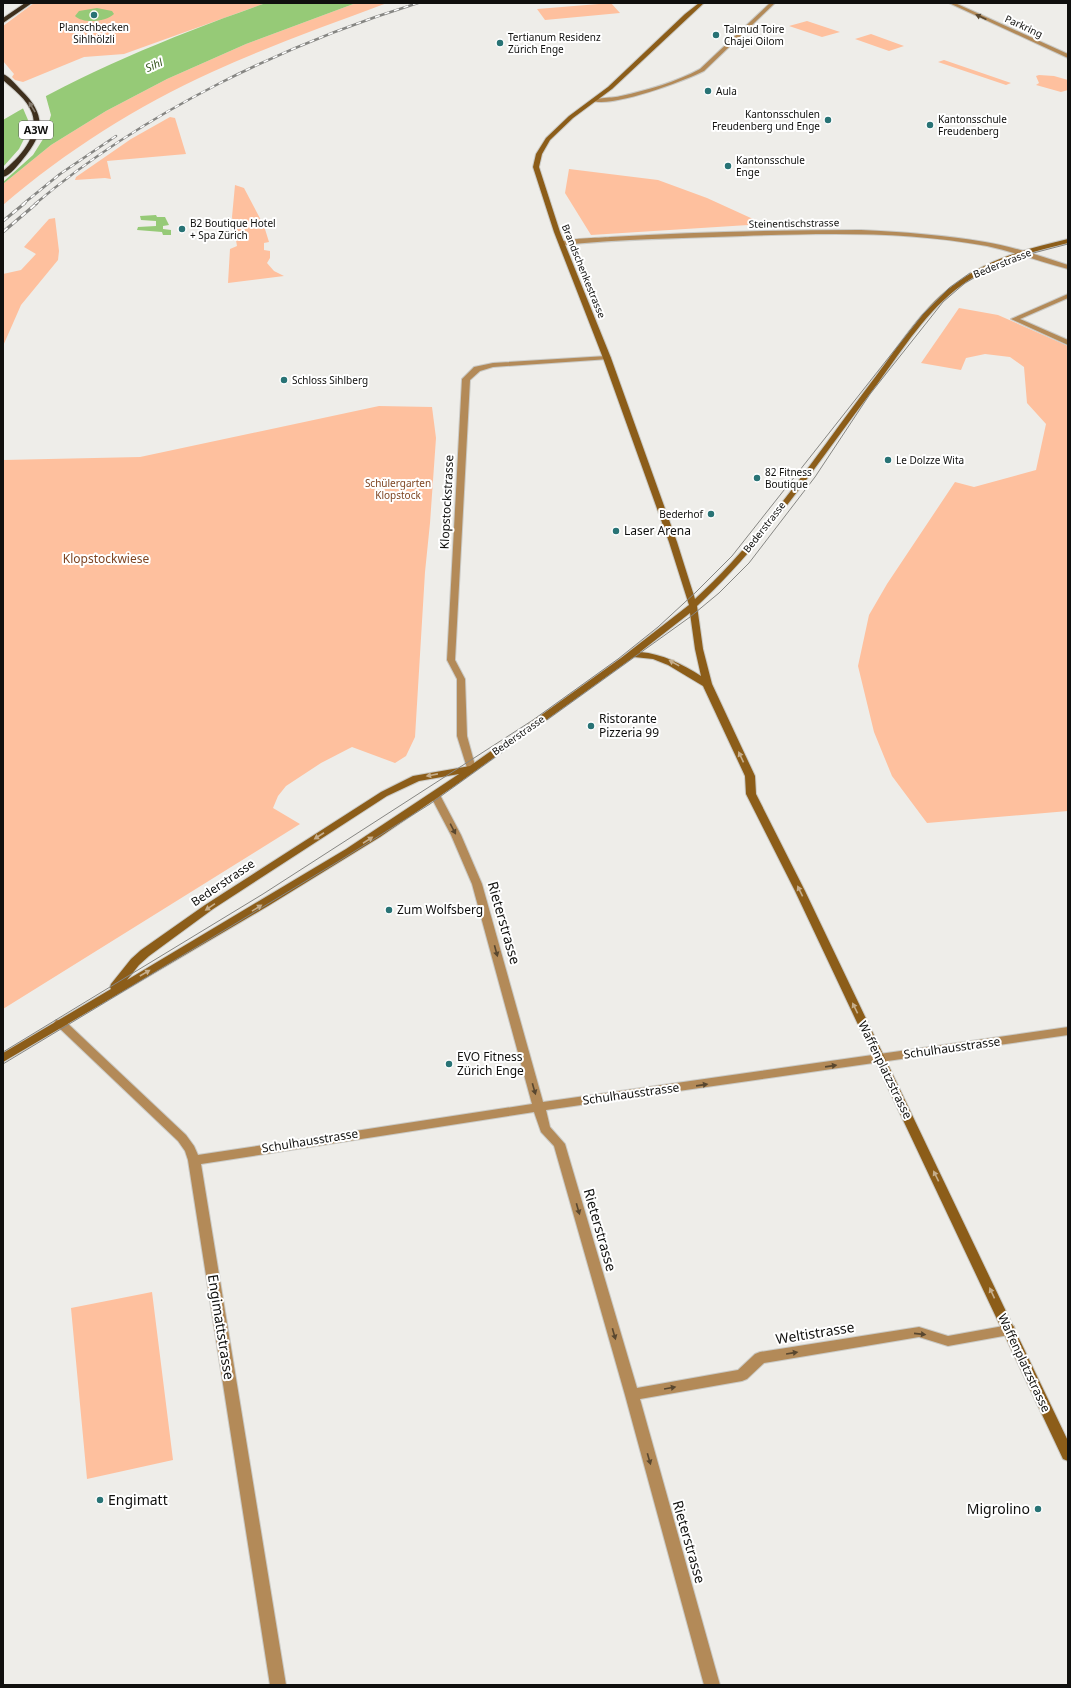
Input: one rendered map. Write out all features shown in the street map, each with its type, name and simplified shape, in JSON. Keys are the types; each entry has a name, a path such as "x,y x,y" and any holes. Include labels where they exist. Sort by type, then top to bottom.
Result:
{"highway":[{"path":"3,21 29,3"},
{"name":"A3W","path":"3,76 30,103 37,116 37,123 34,137 25,153 3,175"}],"street":[{"name":"Brandschenkestrasse","path":"693,605 673,542 607,358 554,225 536,167 539,154 548,139 571,117 610,88 686,16 702,3"},
{"path":"594,100 607,101 616,99 689,77 702,70 747,26 774,3"},
{"name":"Parkring","path":"950,3 1068,56"},
{"name":"Steinentischstrasse","path":"562,242 736,234 860,232 946,238 993,244 1025,252 1068,266"},
{"name":"Bederstrasse","path":"3,1058 348,853 435,795 632,654 693,605 734,564 758,536 914,330 950,290 969,276 998,262 1025,252 1068,241"},
{"path":"1068,296 1014,319 1068,343"},
{"name":"Klopstockstrasse","path":"471,769 462,736 461,679 451,660 466,379 477,370 493,365 607,358"},
{"name":"Waffenplatzstrasse","path":"693,605 699,650 707,684 750,776 751,794 800,891 1068,1455"},
{"path":"632,654 647,655 672,661 707,684"},
{"name":"Bederstrasse","path":"111,993 135,962 145,953 209,907 384,794 416,778 471,769"},
{"name":"Rieterstrasse","path":"435,795 456,835 477,884 545,1129 559,1144 632,1395 712,1685"},
{"name":"Engimattstrasse","path":"60,1023 182,1138 190,1148 194,1160 278,1685"},
{"name":"Schulhausstrasse","path":"194,1160 539,1107 1068,1031"},
{"name":"Weltistrasse","path":"632,1395 742,1375 760,1358 919,1332 948,1341 1009,1330"}],"green space":[{"path":"34,3 266,3 124,54 84,57 23,82 15,80 12,77 14,74 3,61 3,26"},
{"path":"356,3 387,3 255,53 184,85 130,115 77,148 3,205 3,184 51,145 106,111 167,79 246,44"},
{"path":"611,3 620,13 545,20 537,9"},
{"path":"807,21 840,32 822,37 789,26"},
{"path":"871,34 904,46 889,51 855,39"},
{"path":"944,60 1011,83 1006,85 938,62"},
{"path":"1036,76 1054,76 1068,80 1068,90 1061,92 1036,85 1039,83"},
{"path":"170,117 175,118 186,154 107,161 111,179 75,180 76,177 131,139"},
{"path":"569,169 658,180 707,198 764,224 591,235 565,193"},
{"path":"235,185 244,188 264,226 269,242 264,243 264,250 270,251 270,258 267,263 274,271 284,276 228,283 230,249 237,246 232,217"},
{"path":"55,218 59,251 58,260 21,305 3,346 3,274 21,270 36,254 24,247 49,219"},
{"path":"959,308 998,315 1068,346 1068,811 927,823 892,776 874,732 858,666 869,615 887,584 955,482 974,487 1036,470 1046,424 1027,403 1024,367 1010,357 985,354 966,358 961,370 921,363"},
{"path":"379,406 432,407 436,438 425,572 415,737 406,756 395,763 352,747 321,763 286,786 278,796 273,808 300,824 3,1009 3,460 140,457"},
{"path":"152,1292 173,1460 87,1479 71,1308"}],"water":[{"name":"Sihl","path":"266,3 356,3 246,44 167,79 106,111 51,145 3,184 3,120 34,102 132,55 198,28"},
{"name":"Planschbecken Sihlhölzli","path":"97,8 112,11 114,14 106,19 94,21 79,19 75,16 79,11"},
{"path":"156,215 157,217 165,217 169,225 163,226 163,229 171,230 171,235 163,235 162,232 137,230 138,227 156,226 156,221 141,220 140,216"}],"pier":[{"path":"45,93 51,115 45,136 33,155 3,182 3,167 19,149 27,133 28,120 22,106"}],"tram line":[{"path":"3,1064 339,861 430,804 690,617 719,593 749,563 815,477 870,394 943,302 965,283 991,268 1018,257 1068,244"},
{"path":"3,1052 263,894 533,720 618,659 658,627 732,556 923,314 949,288 970,273"}],"railway":[{"path":"35,204 77,171 122,140 168,111 217,85 266,61 317,39 418,3"},
{"path":"23,204 60,174 116,136"},
{"path":"3,221 25,203"},
{"path":"3,232 37,203"}],"place":[{"name":"Planschbecken Sihlhölzli","path":"94,15"},
{"name":"Talmud Toire Chajei Oilom","path":"716,35"},
{"name":"Tertianum Residenz Zürich Enge","path":"500,43"},
{"name":"Aula","path":"708,91"},
{"name":"Kantonsschulen Freudenberg und Enge","path":"828,120"},
{"name":"Kantonsschule Freudenberg","path":"930,125"},
{"name":"Kantonsschule Enge","path":"728,166"},
{"name":"B2 Boutique Hotel + Spa Zürich","path":"182,229"},
{"name":"Schloss Sihlberg","path":"284,380"},
{"name":"Le Dolzze Wita","path":"888,460"},
{"name":"82 Fitness Boutique","path":"757,478"},
{"name":"Bederhof","path":"711,514"},
{"name":"Laser Arena","path":"616,531"},
{"name":"Ristorante Pizzeria 99","path":"591,726"},
{"name":"Zum Wolfsberg","path":"389,910"},
{"name":"EVO Fitness Zürich Enge","path":"449,1064"},
{"name":"Engimatt","path":"100,1500"},
{"name":"Migrolino","path":"1038,1509"}],"park label":[{"name":"Schülergarten Klopstock","path":"398,488"},
{"name":"Klopstockwiese","path":"106,559"}]}
